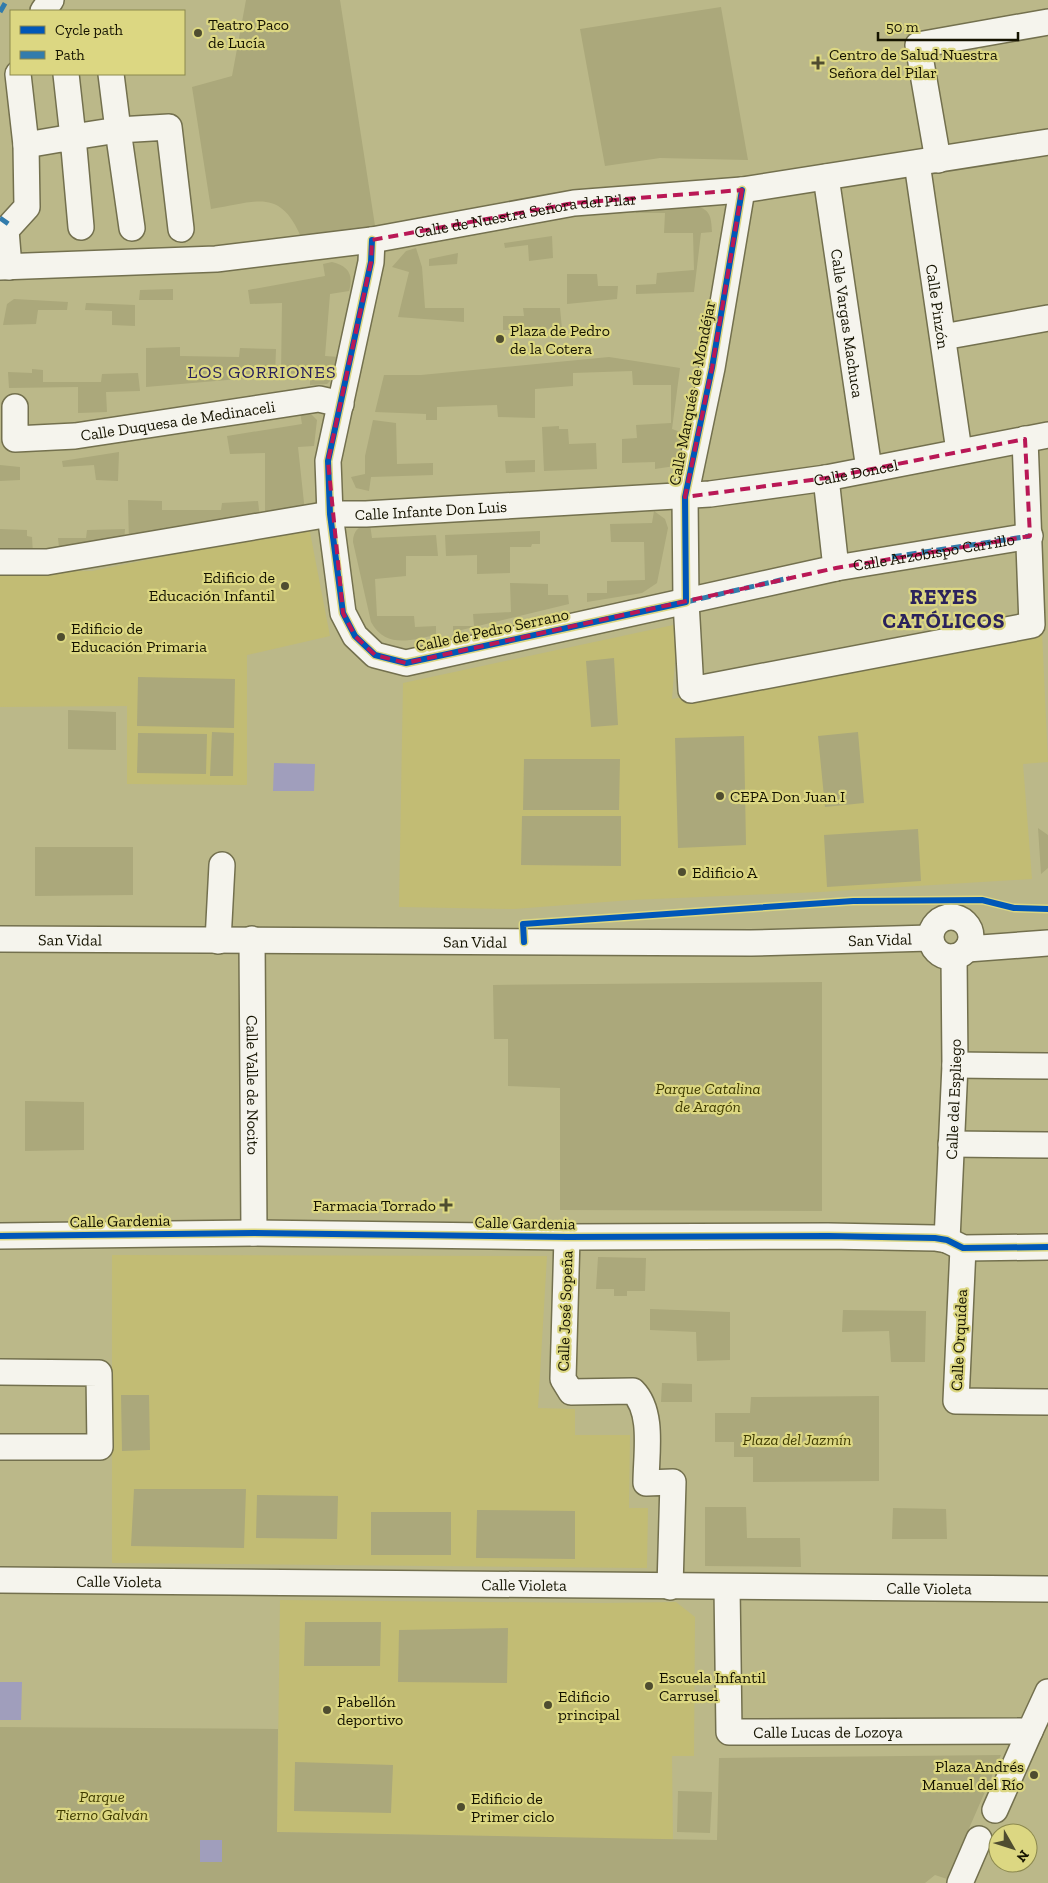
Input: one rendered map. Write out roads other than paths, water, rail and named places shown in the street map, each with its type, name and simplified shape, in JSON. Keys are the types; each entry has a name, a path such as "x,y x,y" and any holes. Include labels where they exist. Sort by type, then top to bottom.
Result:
{"street":[{"path":"44,10 52,0"},
{"name":"Calle Pinzón","path":"959,451 943,337 918,46 1048,22"},
{"path":"5,267 6,230 27,207 26,145 18,75"},
{"path":"66,75 81,226"},
{"path":"110,75 132,228"},
{"path":"26,145 118,130 169,127 181,229"},
{"name":"Calle de Nuestra Señora del Pilar","path":"5,267 216,259 372,240 574,203 742,190 1048,142"},
{"name":"Calle Vargas Machuca","path":"826,177 869,469"},
{"name":"Calle Marqués de Mondéjar","path":"742,190 712,368 685,496 686,602 691,690 1032,625"},
{"name":"Calle de Pedro Serrano","path":"372,240 371,262 328,461 330,514 343,613 355,636 375,655 406,663 686,602"},
{"path":"943,337 1048,318"},
{"name":"Calle Duquesa de Medinaceli","path":"16,407 15,439 75,436 319,399 341,404"},
{"name":"Calle Doncel","path":"685,496 826,478 1036,437 1030,536 1032,625"},
{"name":"Calle Arzobispo Carrillo","path":"826,478 836,568"},
{"name":"Calle Infante Don Luis","path":"0,562 47,562 122,551 263,524 330,514 685,496"},
{"name":"Calle Arzobispo Carrillo","path":"686,602 836,568 1030,536"},
{"path":"218,941 222,865"},
{"name":"San Vidal","path":"946,917 959,919 967,925 964,946 940,954 934,948 930,938 935,924 946,917"},
{"path":"964,946 987,933 1048,926"},
{"name":"San Vidal","path":"10,939 218,941 252,938 752,943 930,938"},
{"name":"Calle Valle de Nocito","path":"252,938 254,1233"},
{"path":"964,946 1048,943"},
{"name":"Calle del Espliego","path":"955,1244 951,1144 964,946"},
{"path":"955,1065 1048,1066"},
{"path":"951,1144 1048,1145"},
{"name":"Calle Gardenia","path":"0,1236 254,1233 567,1237 828,1236 955,1244 1048,1247"},
{"name":"Calle José Sopeña","path":"567,1237 562,1379 571,1392 633,1390 641,1399 646,1416 646,1482 673,1482 670,1587"},
{"name":"Calle Orquídea","path":"955,1244 956,1401 1048,1402"},
{"path":"0,1372 99,1373 100,1447 0,1447"},
{"name":"Calle Violeta","path":"0,1580 1048,1589"},
{"name":"Calle Lucas de Lozoya","path":"727,1587 728,1732 1030,1731"},
{"path":"995,1810 1048,1692"},
{"path":"960,1883 979,1839"}],"water":[{"path":"274,763 315,764 314,791 273,791"},
{"path":"0,1682 22,1682 21,1720 0,1720"},
{"path":"200,1840 222,1840 222,1862 200,1862"}],"place":[{"name":"Teatro Paco de Lucía","path":"198,33"},
{"name":"Centro de Salud Nuestra Señora del Pilar","path":"818,63"},
{"name":"Plaza de Pedro de la Cotera","path":"500,339"},
{"name":"Edificio de Educación Infantil","path":"285,586"},
{"name":"Edificio de Educación Primaria","path":"61,637"},
{"name":"CEPA Don Juan I","path":"720,796"},
{"name":"Edificio A","path":"682,872"},
{"name":"Farmacia Torrado","path":"446,1205"},
{"name":"Escuela Infantil Carrusel","path":"649,1686"},
{"name":"Edificio principal","path":"548,1705"},
{"name":"Pabellón deportivo","path":"327,1710"},
{"name":"Plaza Andrés Manuel del Río","path":"1034,1775"},
{"name":"Edificio de Primer ciclo","path":"461,1807"}],"district":[{"name":"LOS GORRIONES","path":"262,372"},
{"name":"REYES CATÓLICOS","path":"944,608"}],"park label":[{"name":"Parque Catalina de Aragón","path":"708,1097"},
{"name":"Plaza del Jazmín","path":"797,1439"},
{"name":"Parque Tierno Galván","path":"102,1805"}]}
